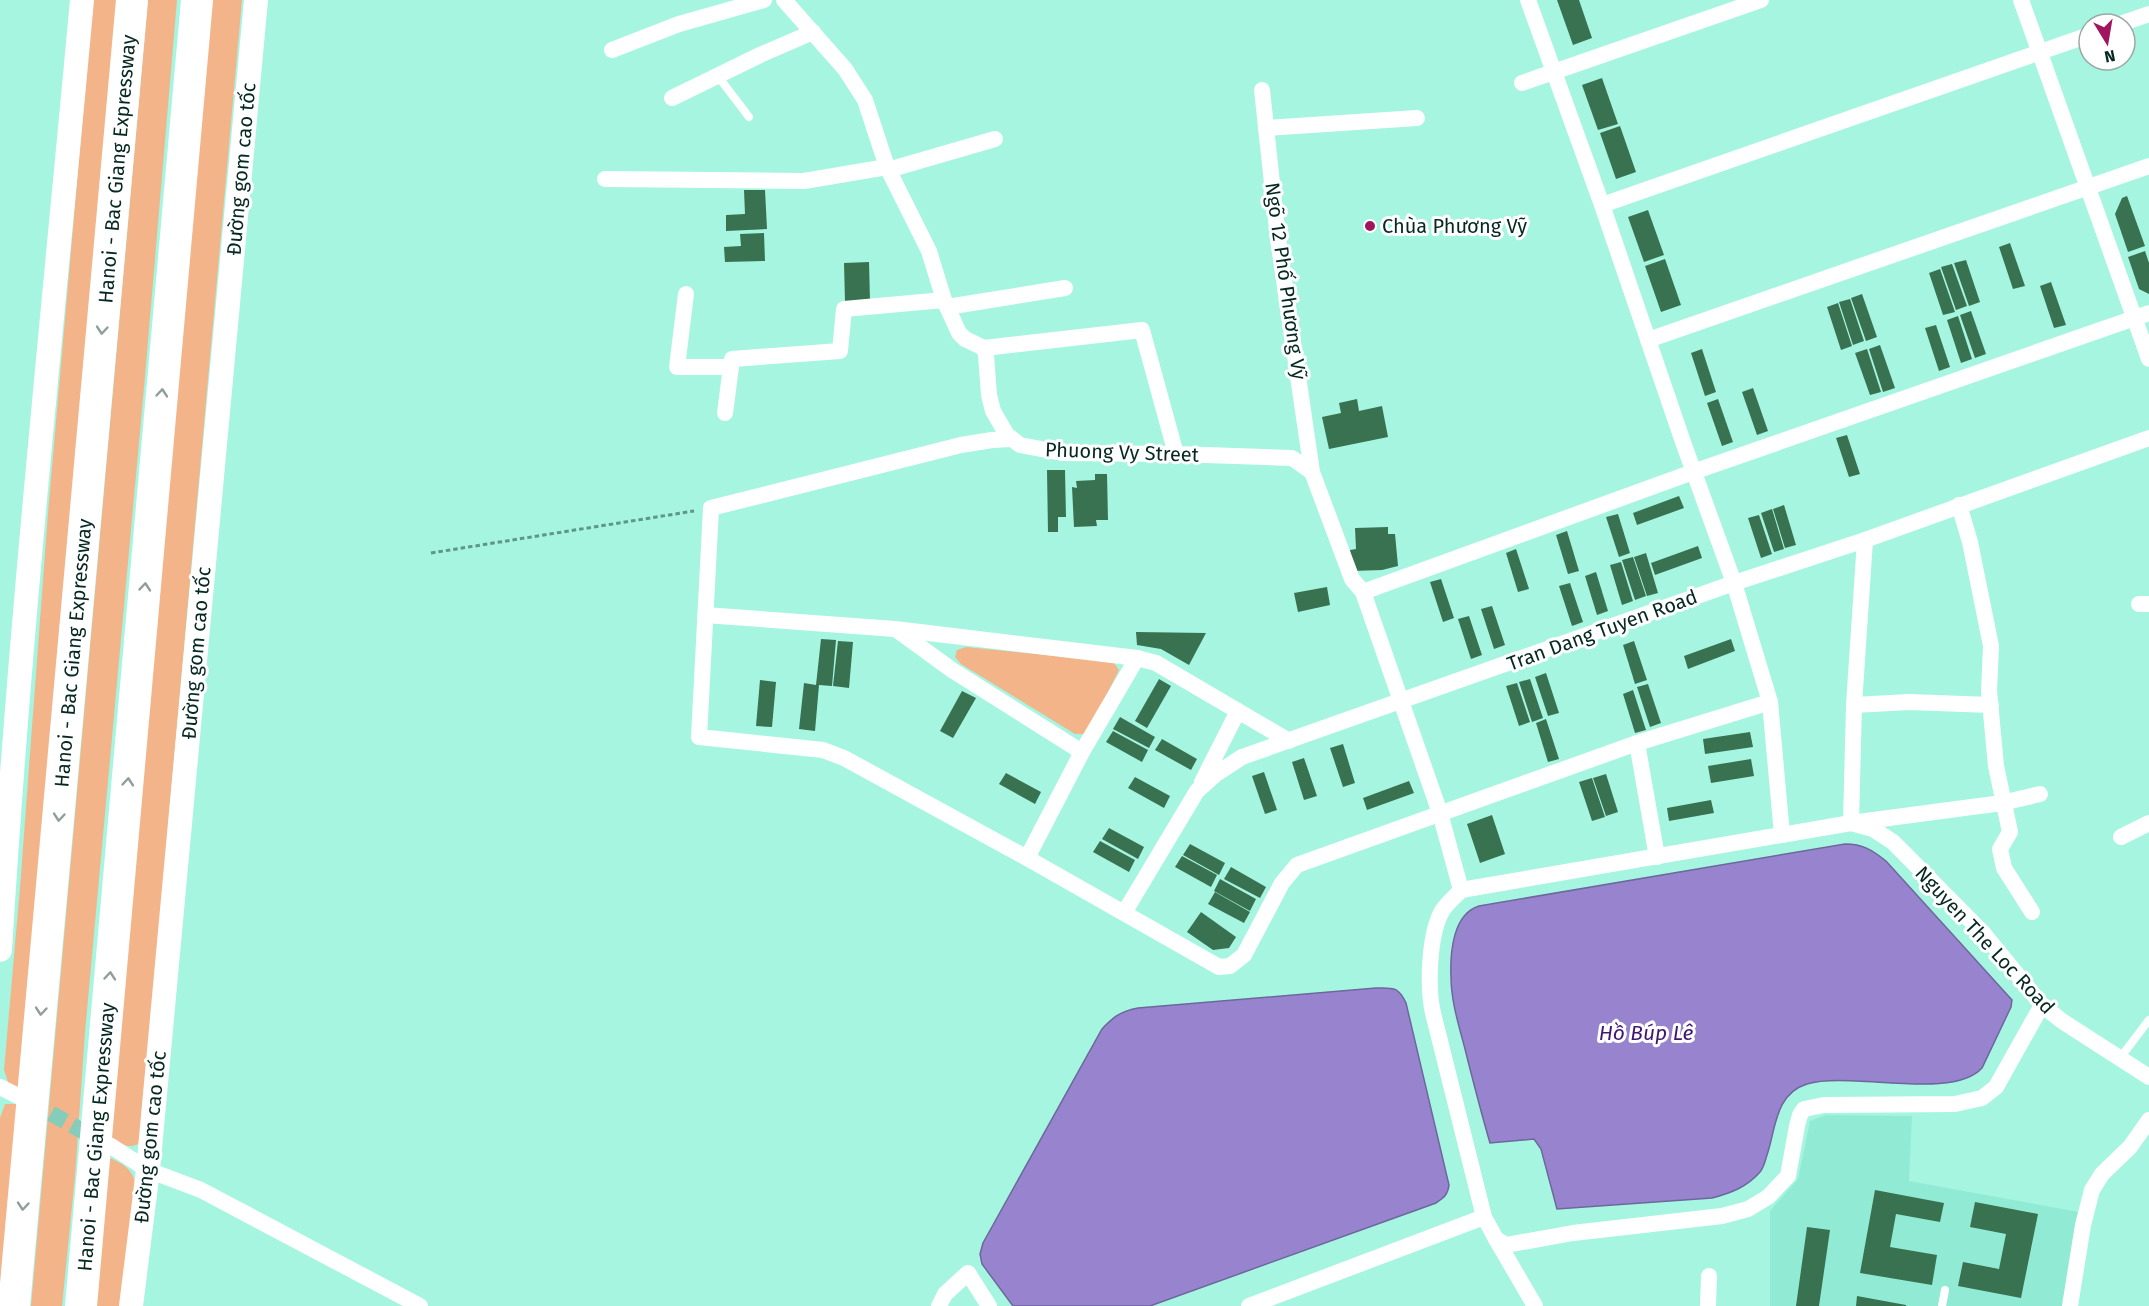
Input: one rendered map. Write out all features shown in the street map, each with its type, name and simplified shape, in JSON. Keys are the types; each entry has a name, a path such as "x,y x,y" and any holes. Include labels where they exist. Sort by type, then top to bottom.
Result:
{"highway":[{"name":"Hanoi - Bac Giang Expressway","path":"14,1306 132,0"},
{"name":"Hanoi - Bac Giang Expressway","path":"81,1306 197,0"}],"main road":[{"path":"0,950 6,849 34,513 82,0"},
{"name":"Đường gom cao tốc","path":"131,1306 148,1170 256,0"}],"street":[{"path":"612,51 679,24 764,0"},
{"path":"784,0 845,69 865,100 888,168 928,251 946,304 959,333 965,339 984,348 1142,330 1176,454"},
{"path":"1528,0 1734,583 1770,702 1782,835"},
{"path":"1522,82 1761,0"},
{"path":"2021,0 2086,187 2142,315 2149,359"},
{"path":"672,98 813,32"},
{"path":"1602,206 2077,39"},
{"name":"Ngõ 12 Phố Phương Vỹ","path":"1262,90 1278,238 1312,472"},
{"path":"1266,128 1418,118"},
{"path":"605,178 804,181 888,168 995,139"},
{"path":"1648,340 2149,166"},
{"path":"725,413 732,359 840,351 844,309 946,304 1065,288"},
{"path":"687,294 677,367 731,367"},
{"path":"1363,592 1693,472 2142,315"},
{"path":"984,348 989,396 993,411 1011,439 961,445 711,508 699,737 823,750 844,758 1219,967 1230,966 1245,955 1282,883 1297,865 1637,743 1770,702"},
{"name":"Tran Dang Tuyen Road","path":"1124,913 1197,791 1216,774 1242,757 1734,583 1865,540 2149,438"},
{"name":"Phuong Vy Street","path":"1011,439 1020,445 1062,453 1292,458 1312,472"},
{"path":"1312,472 1352,579 1363,592 1440,813 1461,890 1443,909 1436,925 1432,942 1430,1002 1484,1217 1535,1306"},
{"path":"1959,506 1970,542 1991,646 1990,705 1996,766 2002,803 2010,832 2000,849 2004,868 2032,912"},
{"path":"1865,540 1854,705 1851,823 2002,803 2040,794"},
{"path":"705,615 895,629 1137,658 1156,663 1289,741"},
{"path":"895,629 952,670 1082,752"},
{"path":"1027,858 1082,752 1137,658"},
{"path":"1854,705 1909,702 1990,705"},
{"path":"1197,791 1238,711"},
{"path":"1637,743 1656,857"},
{"name":"Nguyen The Loc Road","path":"1461,890 1851,823 1874,829 1893,842 1984,934 2042,1005 2062,1021 2149,1077"},
{"path":"2121,837 2149,823"},
{"path":"1496,1239 1509,1245 1573,1233 1722,1216 1748,1209 1768,1197 1788,1176 1800,1115 1804,1109 1832,1105 1955,1104 1982,1098 1996,1087 2042,1005"},
{"path":"0,1087 20,1097"},
{"path":"2070,1306 2083,1225 2092,1190 2102,1174 2130,1147 2149,1120"},
{"path":"111,1146 148,1170 201,1190 420,1306"},
{"path":"1249,1306 1484,1217"},
{"path":"939,1306 945,1294 968,1273 989,1306"},
{"path":"1708,1276 1708,1306"}],"lane":[{"path":"717,75 749,117"},
{"path":"2120,1058 2149,1020"},
{"path":"1942,1306 1945,1290"}],"path":[{"path":"431,553 711,508"}],"shaded area":[{"path":"93,0 118,0 24,1091 9,1085 4,1070 48,513"},
{"path":"148,0 177,0 85,1032 75,1176 62,1306 31,1306"},
{"path":"210,0 242,0 168,826 144,1131 138,1144 127,1146 111,1136"},
{"path":"966,647 1103,661 1114,663 1119,670 1088,732 1075,734 961,664 955,657 957,650"},
{"path":"5,1104 17,1104 0,1306 0,1118"},
{"path":"1826,1115 1912,1116 1909,1181 2090,1214 2077,1306 1770,1306 1770,1211 1798,1179 1810,1121"},
{"path":"108,1157 127,1168 137,1188 121,1306 94,1306"}],"water":[{"name":"Hồ Búp Lê","path":"1845,844 1867,848 1886,861 2012,1000 2011,1007 1982,1068 1968,1078 1948,1083 1899,1084 1826,1081 1807,1084 1796,1089 1783,1104 1778,1113 1760,1172 1738,1189 1712,1198 1557,1209 1541,1149 1534,1139 1490,1143 1452,995 1453,946 1458,925 1464,917 1470,910 1479,906"},
{"path":"1376,988 1394,989 1400,993 1406,1003 1449,1185 1443,1198 1436,1203 1150,1306 1013,1306 982,1264 980,1254 983,1243 1102,1029 1110,1021 1122,1013 1138,1008"}],"building":[{"path":"1557,0 1579,0 1592,38 1573,45"},
{"path":"1602,78 1618,124 1598,130 1582,85"},
{"path":"1620,126 1636,172 1616,179 1600,133"},
{"path":"744,190 765,190 767,229 726,231 726,215 745,214"},
{"path":"2127,196 2145,246 2128,252 2115,214 2122,198"},
{"path":"1648,210 1664,255 1644,262 1628,217"},
{"path":"764,233 765,261 725,262 724,247 741,246 740,234"},
{"path":"2010,243 2025,286 2013,289 1999,247"},
{"path":"2145,251 2149,263 2149,294 2139,289 2128,257"},
{"path":"1665,259 1681,305 1661,312 1645,266"},
{"path":"1966,260 1980,302 1969,306 1954,263"},
{"path":"869,262 870,301 845,302 844,263"},
{"path":"1952,264 1967,306 1956,310 1941,267"},
{"path":"1940,269 1955,312 1943,315 1929,273"},
{"path":"2051,282 2066,325 2054,328 2040,286"},
{"path":"1862,294 1877,337 1866,341 1851,298"},
{"path":"1850,299 1864,341 1853,345 1839,302"},
{"path":"1838,303 1852,346 1841,350 1827,307"},
{"path":"1971,311 1986,354 1975,358 1960,315"},
{"path":"1958,316 1972,359 1961,363 1947,320"},
{"path":"1936,325 1950,367 1939,371 1925,328"},
{"path":"1880,345 1895,388 1883,392 1869,349"},
{"path":"1702,349 1716,392 1705,396 1691,353"},
{"path":"1867,349 1881,392 1870,395 1855,353"},
{"path":"1753,388 1768,431 1757,435 1742,392"},
{"path":"1357,399 1359,411 1382,406 1388,437 1329,449 1322,417 1341,413 1339,403"},
{"path":"1718,399 1733,442 1722,446 1707,403"},
{"path":"1847,435 1860,474 1849,477 1836,438"},
{"path":"1047,470 1065,470 1066,517 1058,517 1058,532 1048,532"},
{"path":"1095,474 1107,474 1108,520 1096,520 1097,526 1074,527 1072,487 1077,488 1076,481 1095,480"},
{"path":"1679,496 1684,508 1637,525 1633,513"},
{"path":"1784,505 1796,545 1785,548 1773,509"},
{"path":"1772,509 1784,549 1774,552 1761,513"},
{"path":"1618,514 1630,553 1619,557 1606,517"},
{"path":"1759,515 1772,554 1761,558 1748,518"},
{"path":"1388,527 1388,534 1395,534 1398,566 1382,570 1352,571 1350,550 1356,549 1355,528"},
{"path":"1567,531 1579,571 1568,574 1556,535"},
{"path":"1698,546 1702,558 1655,575 1651,563"},
{"path":"1516,549 1529,589 1518,592 1506,553"},
{"path":"1646,553 1658,593 1647,596 1634,557"},
{"path":"1633,557 1646,596 1635,600 1622,560"},
{"path":"1621,562 1633,601 1622,605 1610,565"},
{"path":"1596,572 1608,611 1597,615 1585,576"},
{"path":"1441,579 1454,618 1443,622 1430,582"},
{"path":"1570,583 1583,622 1572,626 1559,586"},
{"path":"1327,587 1330,605 1298,612 1294,593"},
{"path":"1492,606 1505,645 1494,649 1481,609"},
{"path":"1469,616 1482,655 1471,659 1458,619"},
{"path":"1136,632 1206,633 1189,665 1161,649 1137,645"},
{"path":"821,639 836,640 832,686 819,685 815,731 799,729 804,683 816,685"},
{"path":"1731,639 1735,651 1688,669 1684,656"},
{"path":"838,641 853,642 849,688 833,686"},
{"path":"1634,641 1647,680 1635,684 1623,645"},
{"path":"1546,673 1559,713 1548,716 1535,677"},
{"path":"1159,679 1171,686 1147,728 1135,721"},
{"path":"1530,679 1543,718 1532,722 1519,682"},
{"path":"760,680 776,682 772,727 756,726"},
{"path":"1517,683 1530,722 1519,726 1506,686"},
{"path":"1648,684 1661,723 1650,727 1637,687"},
{"path":"1633,690 1646,730 1635,733 1623,694"},
{"path":"962,691 976,698 953,738 940,731"},
{"path":"1120,717 1155,737 1149,748 1113,729"},
{"path":"1546,719 1559,759 1548,762 1536,723"},
{"path":"1113,731 1148,750 1142,762 1106,742"},
{"path":"1750,732 1753,747 1705,754 1703,739"},
{"path":"1162,739 1197,759 1191,770 1155,750"},
{"path":"1343,744 1355,783 1343,787 1330,748"},
{"path":"1304,758 1317,796 1304,800 1292,762"},
{"path":"1751,759 1754,776 1711,783 1708,766"},
{"path":"1264,772 1277,810 1265,814 1252,776"},
{"path":"1006,773 1041,792 1035,804 999,784"},
{"path":"1606,774 1618,812 1606,816 1593,778"},
{"path":"1135,777 1170,796 1164,808 1128,788"},
{"path":"1592,778 1605,817 1592,821 1579,782"},
{"path":"1409,781 1414,793 1367,810 1363,798"},
{"path":"1711,800 1714,813 1669,821 1667,808"},
{"path":"1492,815 1505,854 1480,863 1467,824"},
{"path":"1109,828 1144,847 1138,859 1102,839"},
{"path":"1100,841 1135,860 1129,872 1093,852"},
{"path":"1190,844 1225,863 1219,875 1183,855"},
{"path":"1182,856 1217,875 1211,887 1175,867"},
{"path":"1231,867 1266,887 1260,898 1224,879"},
{"path":"1220,879 1256,899 1250,911 1214,891"},
{"path":"1215,892 1250,912 1244,923 1208,904"},
{"path":"1201,912 1236,937 1229,948 1213,950 1187,932"},
{"path":"1875,1190 1944,1203 1940,1222 1896,1214 1890,1247 1937,1255 1932,1285 1860,1273"},
{"path":"1975,1202 2038,1214 2021,1298 1958,1286 1963,1262 1999,1269 2006,1234 1970,1227"},
{"path":"1807,1227 1830,1230 1819,1306 1796,1306"},
{"path":"1857,1296 1906,1305 1906,1306 1856,1306"}],"tunnel":[{"path":"30,1102 99,1140"}],"place":[{"name":"Chùa Phương Vỹ","path":"1370,226"}]}
